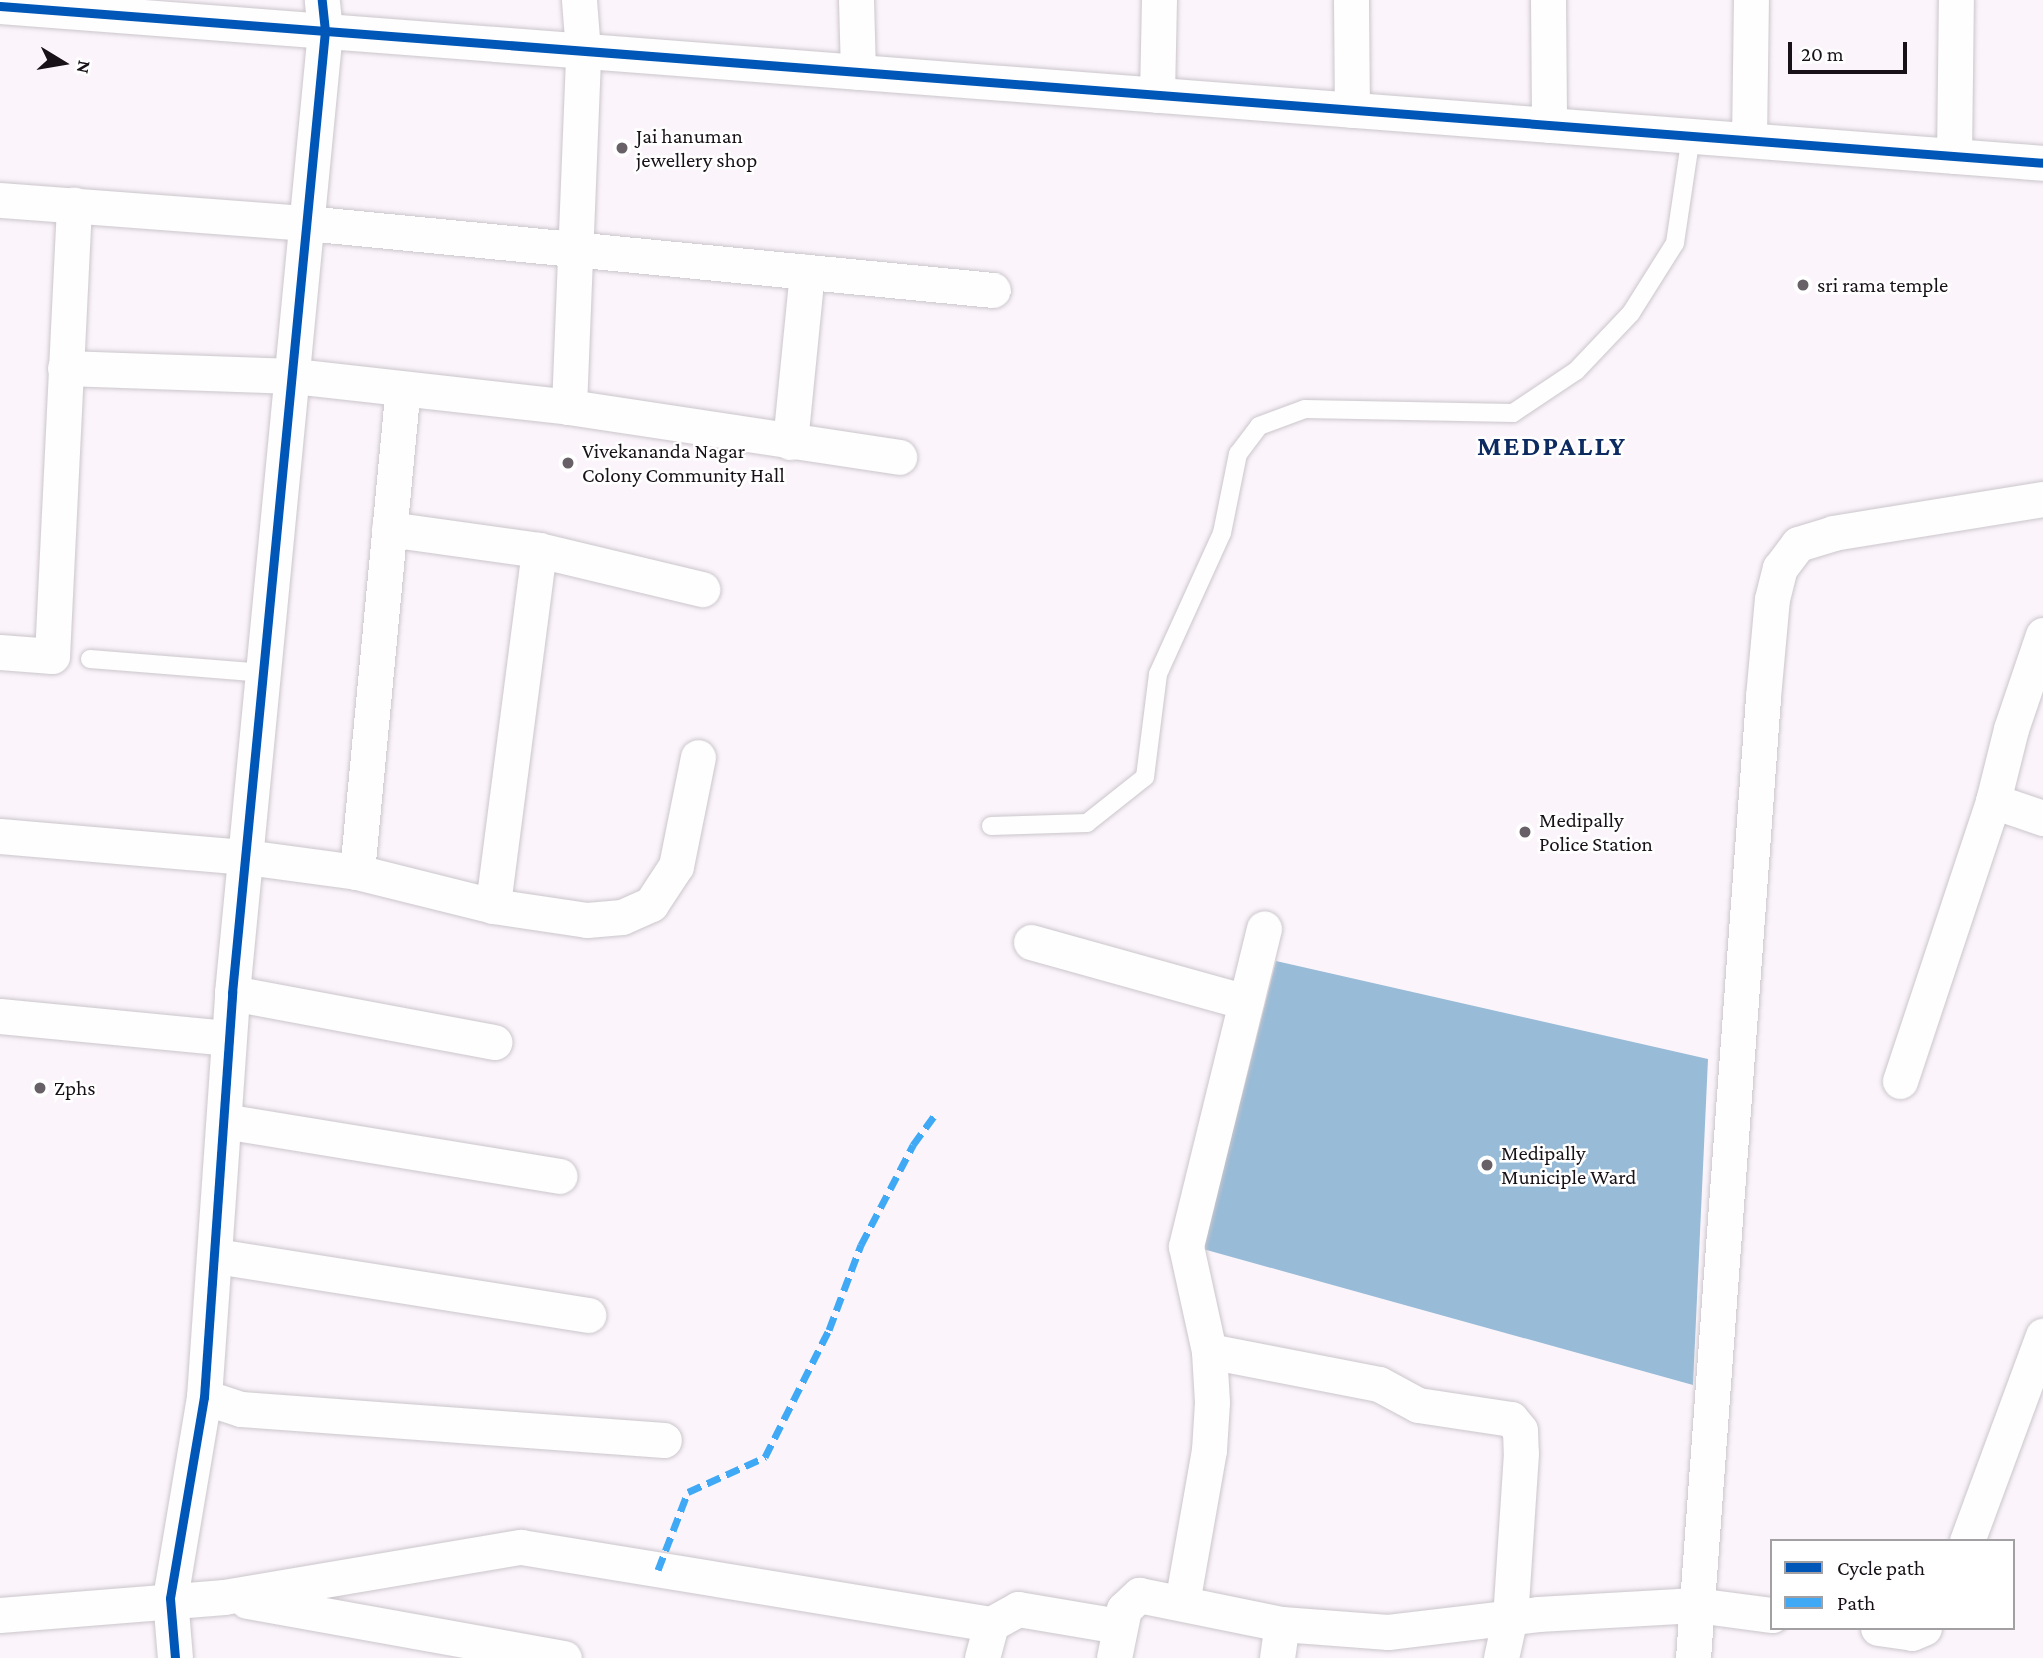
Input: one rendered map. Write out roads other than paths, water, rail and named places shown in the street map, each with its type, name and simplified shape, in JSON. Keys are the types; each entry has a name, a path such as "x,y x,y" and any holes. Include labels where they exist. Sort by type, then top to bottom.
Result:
{"street":[{"path":"569,407 583,51 579,0"},
{"path":"856,0 858,72"},
{"path":"1157,95 1159,0"},
{"path":"1351,0 1352,110"},
{"path":"1548,0 1549,125"},
{"path":"1749,140 1751,0"},
{"path":"1954,156 1956,0"},
{"path":"0,6 52,5 324,16 583,51 2043,163"},
{"path":"175,1658 170,1598 204,1397 216,1256 232,993 294,376 324,16"},
{"path":"0,200 306,223 993,290"},
{"path":"0,652 52,656 74,205"},
{"path":"790,442 807,272"},
{"path":"65,368 294,376 569,407 899,457"},
{"path":"357,872 403,389"},
{"path":"1693,1658 1711,1456 1763,697 1772,599 1780,568 1798,544 1833,533 2043,499"},
{"path":"389,529 539,550 702,589"},
{"path":"493,906 539,550"},
{"path":"1900,1081 1993,801 2011,729 2043,635"},
{"path":"0,836 246,857 357,872 493,906 587,920 622,916 651,904 676,866 698,757"},
{"path":"1993,801 2043,818"},
{"path":"1182,1603 1209,1450 1209,1351 1185,1246 1264,928"},
{"path":"1031,942 1246,1002"},
{"path":"232,993 494,1042"},
{"path":"0,1016 229,1038"},
{"path":"224,1121 560,1177"},
{"path":"216,1256 588,1315"},
{"path":"1968,1539 2043,1336"},
{"path":"1209,1351 1379,1384 1418,1405 1511,1419 1520,1430 1521,1452 1510,1617 1501,1658"},
{"path":"204,1397 241,1409 664,1440"},
{"path":"0,1615 170,1598 224,1597 521,1547 991,1624 1018,1609 1116,1642 1124,1609 1139,1595 1282,1624 1388,1632 1510,1617 1696,1605 1770,1615"},
{"path":"224,1597 564,1658"},
{"path":"982,1658 991,1624"},
{"path":"1277,1658 1282,1624"},
{"path":"1892,1630 1912,1633 1919,1630"}],"lane":[{"path":"991,826 1087,823 1145,777 1158,674 1222,533 1238,454 1259,426 1305,408 1513,413 1576,371 1631,313 1675,243 1691,136"},
{"path":"90,659 264,673"}],"water":[{"name":"Medipally Municiple Ward","path":"1276,961 1708,1059 1693,1385 1203,1249"}],"place":[{"name":"Jai hanuman jewellery shop","path":"622,148"},
{"name":"sri rama temple","path":"1803,285"},
{"name":"Vivekananda Nagar Colony Community Hall","path":"568,463"},
{"name":"Medipally Police Station","path":"1525,832"},
{"name":"Zphs","path":"40,1088"},
{"name":"Medipally Municiple Ward","path":"1487,1165"}],"district":[{"name":"MEDPALLY","path":"1552,446"}]}
